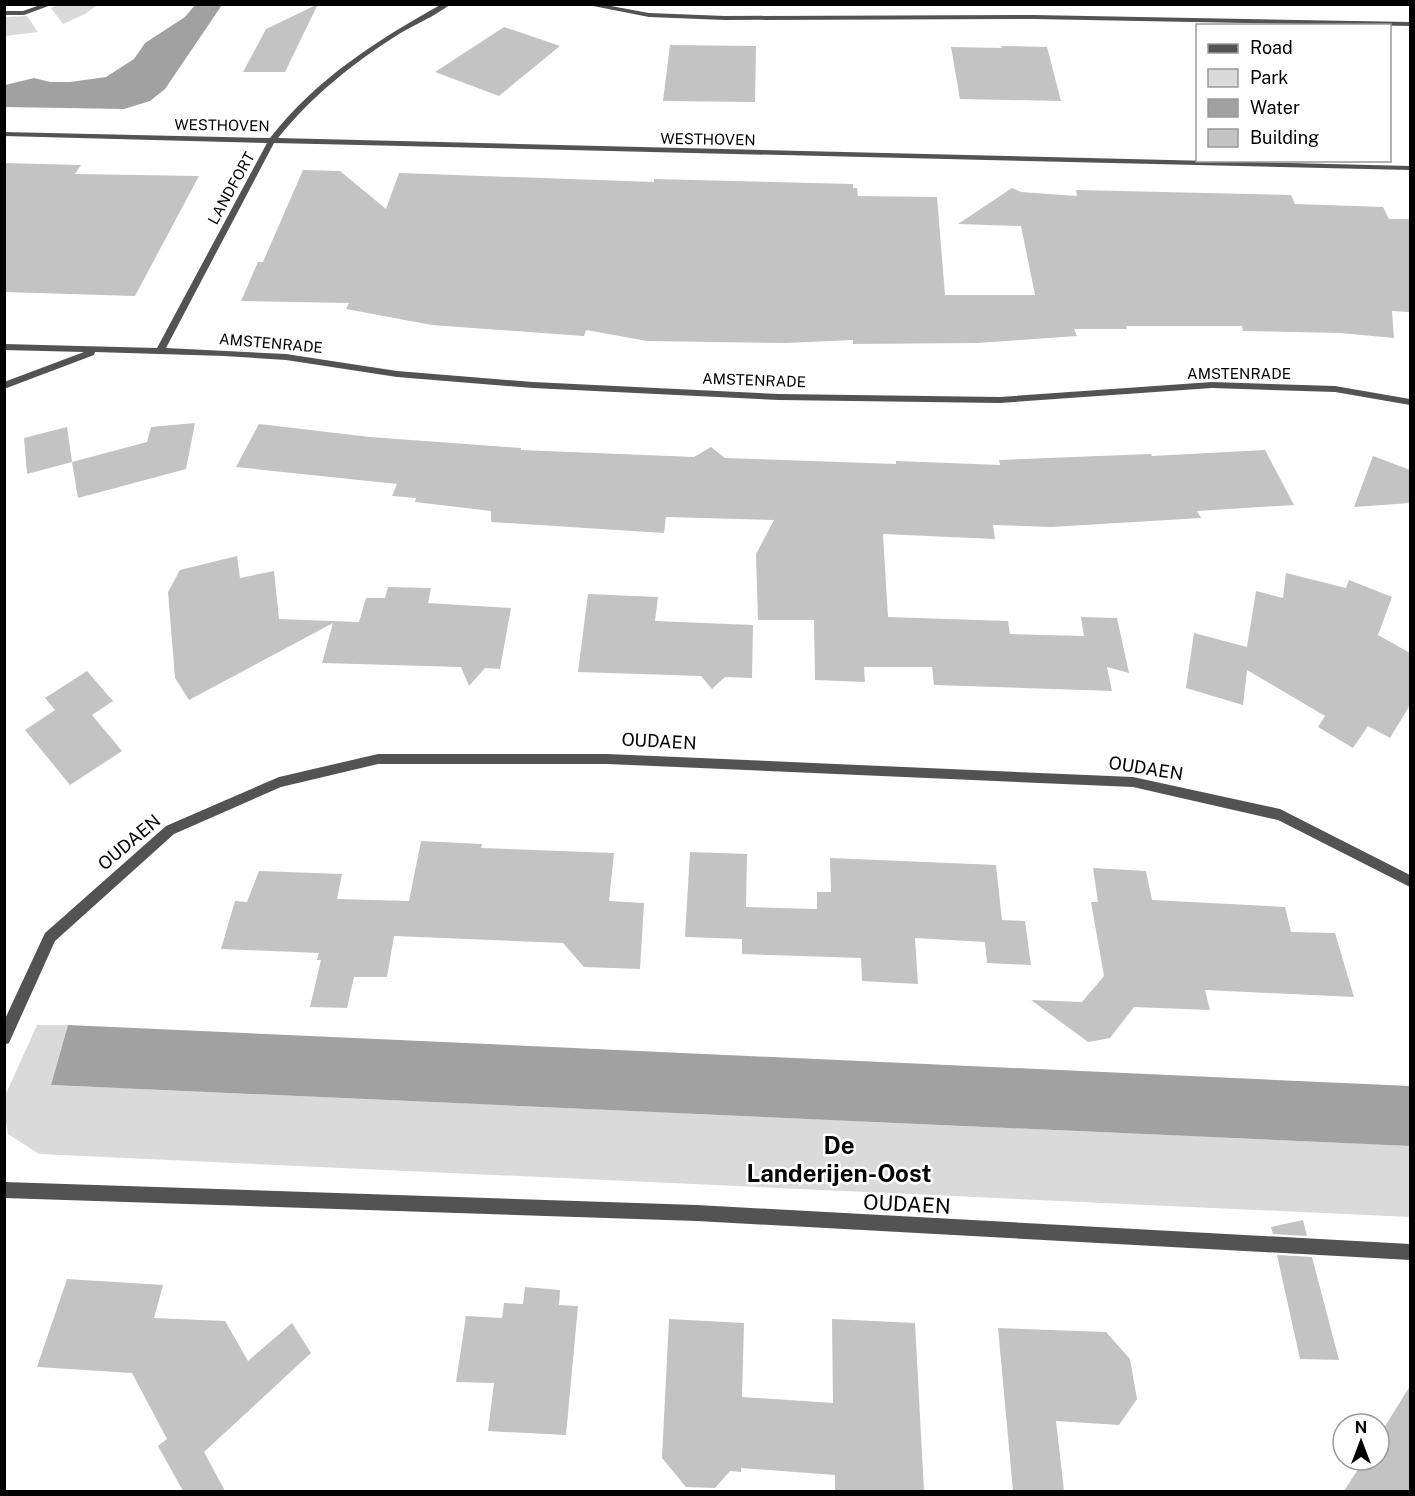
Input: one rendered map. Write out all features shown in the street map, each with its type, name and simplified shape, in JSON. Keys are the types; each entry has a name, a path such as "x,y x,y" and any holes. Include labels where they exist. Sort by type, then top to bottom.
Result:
{"street":[{"path":"4,13 24,14 51,4"},
{"name":"LANDFORT","path":"160,352 190,290 272,140 304,103 341,69 408,25 448,4"},
{"path":"586,4 649,15 725,18 1034,17 1410,24"},
{"name":"WESTHOVEN","path":"4,134 1410,168"},
{"name":"AMSTENRADE","path":"4,347 224,353 286,357 397,374 533,386 779,397 1000,400 1212,386 1335,389 1410,402"},
{"name":"AMSTENRADE","path":"4,386 98,350"},
{"name":"OUDAEN","path":"4,1038 50,938 170,830 279,782 378,759 607,759 1133,782 1281,815 1410,881"},
{"name":"OUDAEN","path":"4,1190 697,1213 1410,1252"}],"green space":[{"path":"57,5 97,5 85,14 63,24 51,8"},
{"path":"27,16 38,32 5,36 5,17"},
{"path":"37,1025 68,1025 51,1085 1410,1146 1410,1217 39,1154 8,1134 4,1098"}],"water":[{"path":"195,5 222,5 165,89 150,101 124,109 5,107 5,85 34,78 50,82 70,82 106,77 134,59 145,43 185,17"},
{"path":"68,1025 1410,1086 1410,1146 51,1085"}],"building":[{"path":"318,4 285,72 243,72 266,29"},
{"path":"504,27 560,46 499,96 435,72"},
{"path":"670,45 756,46 755,102 663,101"},
{"path":"1001,46 1047,47 1061,101 960,99 951,47 1002,48"},
{"path":"4,163 81,165 75,174 199,176 135,296 4,292"},
{"path":"303,170 340,171 386,209 399,173 654,182 654,179 853,184 853,188 857,188 858,196 937,197 945,295 1035,295 1021,226 958,224 1012,188 1021,192 1077,196 1076,190 1291,195 1295,204 1383,207 1389,219 1410,219 1410,312 1392,311 1394,338 1340,333 1243,331 1242,326 1126,326 1127,329 1074,329 1077,336 977,343 853,344 853,340 785,343 647,341 586,330 584,336 432,325 346,309 349,303 241,301 258,262 263,262"},
{"path":"195,423 186,469 78,498 72,462 147,442 151,427"},
{"path":"259,424 370,437 521,448 521,450 694,457 711,447 725,458 896,464 896,461 1000,465 999,460 1265,450 1294,505 1197,511 1201,518 1051,527 993,525 995,539 883,534 888,617 1008,621 1010,634 1084,636 1081,617 1117,618 1129,673 1107,667 1112,691 934,685 932,667 864,667 865,682 815,680 814,620 758,620 756,554 774,520 666,517 664,533 491,522 491,511 415,502 416,498 392,496 397,484 236,467"},
{"path":"67,427 72,462 27,474 24,438"},
{"path":"1373,456 1410,470 1410,503 1354,507"},
{"path":"237,556 240,578 274,571 279,619 359,622 366,598 385,598 388,587 431,588 428,603 511,608 500,669 485,668 469,686 461,667 322,663 333,623 189,700 175,678 168,592 180,570"},
{"path":"1286,573 1346,588 1349,580 1392,597 1378,635 1410,653 1410,705 1390,738 1368,726 1353,748 1318,727 1325,716 1247,670 1243,705 1186,688 1194,633 1247,647 1256,591 1283,598"},
{"path":"588,594 658,597 655,621 753,625 752,678 725,677 712,689 701,676 578,672"},
{"path":"87,671 113,701 92,715 122,751 70,785 25,730 55,710 45,698"},
{"path":"421,841 482,844 481,848 614,853 609,901 644,903 640,969 584,967 563,943 394,936 387,977 354,977 347,1008 310,1007 321,960 317,960 319,953 221,949 235,901 247,902 259,871 342,874 337,899 409,901"},
{"path":"690,852 747,854 746,907 817,909 817,892 831,892 830,858 996,865 1002,920 1025,921 1031,965 987,963 985,942 915,938 918,984 862,981 861,958 742,954 742,939 685,937"},
{"path":"1093,868 1146,871 1152,900 1285,907 1291,932 1335,933 1354,997 1205,990 1210,1010 1134,1007 1110,1038 1088,1042 1031,1000 1082,1002 1104,976 1091,902 1098,902"},
{"path":"1303,1220 1307,1236 1273,1234 1271,1227"},
{"path":"1277,1255 1312,1257 1339,1360 1300,1359"},
{"path":"67,1279 163,1285 154,1318 225,1321 248,1361 292,1323 311,1353 204,1452 225,1491 183,1491 158,1446 167,1439 132,1373 37,1367"},
{"path":"525,1287 560,1290 559,1305 578,1306 566,1435 488,1431 494,1383 456,1382 466,1316 502,1318 504,1303 523,1304"},
{"path":"669,1319 744,1323 742,1397 833,1403 832,1319 915,1323 924,1491 835,1491 835,1475 741,1468 741,1472 730,1471 715,1488 686,1487 662,1458"},
{"path":"998,1328 1106,1332 1130,1359 1137,1399 1119,1425 1056,1421 1064,1491 1013,1491"},
{"path":"1410,1386 1410,1491 1344,1491 1356,1472 1391,1472 1391,1417"}],"district":[{"name":"De Landerijen-Oost","path":"839,1159"}]}
